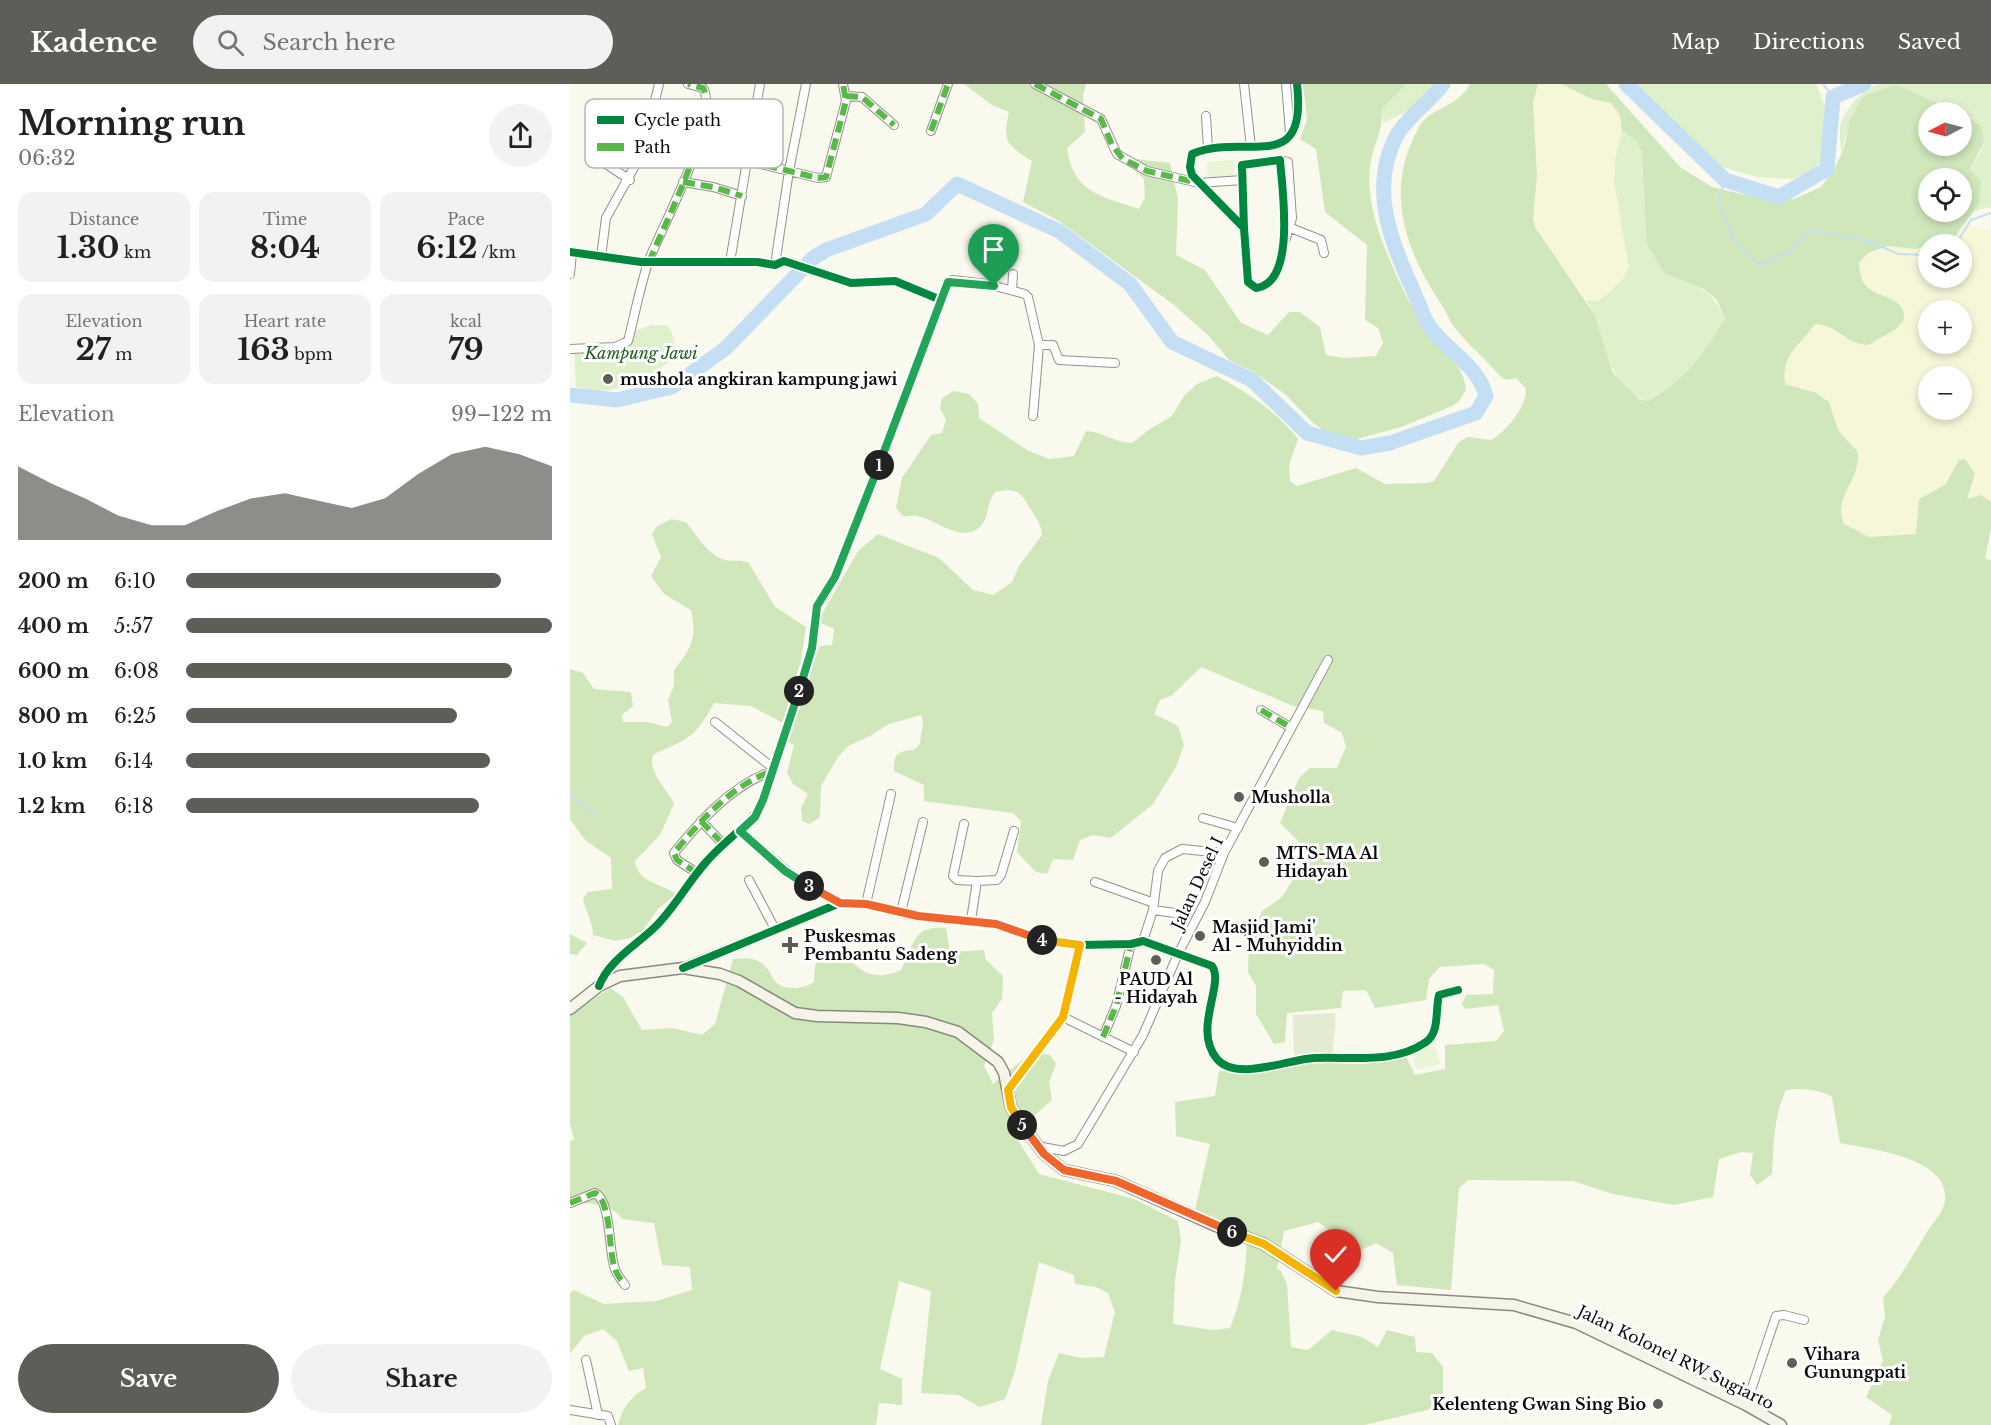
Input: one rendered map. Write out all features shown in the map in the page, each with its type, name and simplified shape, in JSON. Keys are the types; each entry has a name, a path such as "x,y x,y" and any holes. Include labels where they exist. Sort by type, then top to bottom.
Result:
{"main road":[{"name":"Jalan Kolonel RW Sugiarto","path":"570,1009 609,980 635,972 683,968 720,974 739,981 795,1013 817,1016 898,1018 926,1022 958,1032 998,1062 1004,1073 1011,1107 1037,1146 1049,1160 1064,1170 1116,1181 1216,1226 1264,1244 1336,1291 1378,1297 1514,1305 1543,1313 1606,1336 1639,1355 1746,1405 1781,1425"}],"street":[{"path":"655,99 659,84"},
{"path":"688,84 703,88 705,99"},
{"path":"758,99 760,84"},
{"path":"775,265 789,171 807,84"},
{"path":"775,168 818,178 828,175 846,96 843,84"},
{"path":"931,131 948,84"},
{"path":"1035,84 1101,118 1112,145 1124,159 1147,171 1198,183 1243,180"},
{"path":"1244,84 1251,147"},
{"path":"1286,84 1291,136"},
{"path":"1244,228 1192,176 1190,160 1192,154 1208,149 1280,144 1291,136 1298,117 1297,84"},
{"path":"846,96 862,97 894,125"},
{"path":"1206,116 1208,149"},
{"path":"1280,160 1284,242"},
{"path":"1280,160 1288,162 1291,228 1269,283 1263,287 1253,287 1248,282 1241,167 1244,163 1280,160"},
{"path":"612,168 630,180"},
{"path":"601,257 606,218 635,168"},
{"path":"570,349 598,350 619,346 628,340 649,262 689,168"},
{"path":"730,262 747,168"},
{"path":"683,182 713,187 742,196"},
{"path":"1291,228 1321,240 1324,253"},
{"path":"570,274 571,253 649,262 730,262 775,265 783,261 851,283 895,281 941,300"},
{"path":"1012,290 1013,274"},
{"path":"598,986 606,971 676,904 697,873 723,844 755,817 812,648 817,606 835,577 908,393 949,281 991,285 1028,297 1039,345 1033,416"},
{"path":"1039,345 1053,345 1059,360 1115,363"},
{"name":"Jalan Desel I","path":"1037,1146 1064,1150 1078,1144 1134,1052 1178,954 1205,902 1224,852 1328,660"},
{"path":"1261,710 1290,727"},
{"path":"715,722 772,769"},
{"path":"697,873 677,860 674,854 701,821 735,792 772,769"},
{"path":"866,904 891,794"},
{"path":"1203,818 1238,828"},
{"path":"701,821 723,844"},
{"path":"901,912 923,822"},
{"path":"964,824 953,876 957,880 997,880 1001,875 1014,831"},
{"path":"740,831 799,881 840,903"},
{"path":"1143,941 1154,906 1158,871 1170,853 1192,848 1224,852"},
{"path":"749,880 775,929"},
{"path":"971,920 978,881"},
{"path":"1095,882 1175,913"},
{"path":"683,968 840,903 866,904 943,919 996,924 1049,941 1080,945 1131,944 1143,941 1212,966 1216,979 1207,1031 1214,1055 1227,1065 1256,1069 1315,1057 1375,1059 1425,1043 1435,1030 1439,995 1458,990"},
{"path":"1103,1037 1116,1006 1131,944"},
{"path":"1008,1090 1063,1017 1080,945"},
{"path":"1063,1017 1134,1052"},
{"path":"570,1203 596,1193 599,1195 605,1208 615,1269 625,1285"},
{"path":"1746,1405 1776,1316 1784,1315 1804,1320"},
{"path":"586,1360 598,1401 598,1415"},
{"path":"570,1410 609,1418 611,1425"}],"green space":[{"path":"964,84 1086,84 1083,95 1085,132 1067,148 1075,175 1082,184 1101,196 1139,209 1145,197 1144,179 1129,165 1136,159 1170,163 1178,199 1176,255 1205,270 1241,323 1268,335 1289,312 1300,312 1320,327 1326,355 1344,358 1376,356 1383,343 1378,328 1365,320 1367,245 1325,212 1316,149 1300,139 1307,120 1303,84 1407,84 1382,108 1380,130 1370,166 1371,202 1381,238 1405,293 1421,322 1455,362 1466,390 1458,402 1452,406 1401,427 1357,439 1330,435 1312,422 1285,394 1252,371 1229,360 1209,336 1174,305 1059,221 1023,202 1032,161 1017,151 1008,141 1006,130 1009,112 992,105"},
{"path":"1407,84 1438,84 1408,111 1383,123 1382,108"},
{"path":"1470,84 1538,84 1533,103 1537,175 1533,220 1535,227 1594,314 1613,373 1639,399 1649,401 1683,375 1725,319 1717,300 1704,289 1665,274 1647,245 1642,152 1637,142 1622,130 1620,115 1611,103 1592,99 1561,84 1606,84 1680,167 1712,187 1746,195 1794,199 1821,187 1834,169 1844,149 1850,119 1864,96 1891,86 1899,86 1937,102 1918,102 1918,156 1972,156 1972,120 1981,126 1984,142 1971,168 1918,168 1918,222 1966,222 1957,234 1918,234 1918,248 1888,246 1868,253 1859,263 1864,284 1901,306 1904,320 1896,329 1868,345 1854,342 1829,327 1815,324 1792,351 1784,374 1785,384 1816,393 1829,402 1838,430 1857,451 1856,470 1842,505 1841,514 1844,524 1869,537 1916,534 1919,499 1945,485 1959,460 1965,459 1975,474 1967,499 1981,495 1991,502 1991,529 1985,559 1991,560 1991,1425 1889,1425 1892,1415 1866,1397 1883,1361 1878,1340 1885,1316 1883,1298 1940,1213 1945,1200 1943,1185 1935,1174 1922,1165 1905,1158 1840,1143 1832,1097 1815,1091 1797,1089 1786,1090 1776,1121 1772,1174 1757,1185 1750,1175 1753,1153 1741,1152 1719,1159 1713,1197 1674,1205 1613,1194 1573,1181 1468,1180 1459,1188 1451,1290 1397,1285 1393,1253 1376,1243 1352,1254 1330,1250 1332,1232 1318,1222 1284,1231 1277,1269 1281,1271 1287,1284 1291,1347 1308,1350 1332,1330 1362,1337 1378,1347 1387,1330 1415,1337 1416,1352 1432,1353 1443,1367 1443,1406 1365,1425 1041,1425 1048,1381 1059,1353 1081,1358 1104,1357 1115,1312 1108,1293 1096,1287 1075,1284 1074,1275 1039,1262 1015,1371 1005,1399 980,1407 958,1395 921,1393 931,1291 899,1281 880,1369 902,1379 902,1405 879,1403 876,1425 618,1425 628,1403 646,1388 643,1368 629,1371 617,1341 603,1329 584,1336 570,1354 570,1293 574,1290 604,1304 656,1301 692,1290 690,1267 662,1265 654,1223 622,1219 611,1209 599,1205 570,1204 570,1142 574,1139 570,1123 570,1015 610,988 623,997 642,1030 673,1028 702,1035 715,1024 733,959 745,958 761,962 778,984 786,987 796,988 814,982 815,966 820,954 844,958 866,972 886,975 901,970 920,933 935,928 946,928 950,952 984,950 986,960 1003,976 1002,999 992,1013 994,1040 984,1066 993,1084 1032,1052 1050,1055 1056,1064 1049,1082 1052,1100 1029,1120 1016,1137 1039,1174 1134,1199 1178,1221 1181,1241 1175,1280 1173,1324 1213,1330 1230,1328 1234,1317 1245,1268 1246,1232 1195,1210 1210,1144 1176,1136 1175,1102 1215,1096 1219,1071 1267,1072 1307,1062 1363,1064 1406,1057 1415,1075 1445,1069 1445,1045 1496,1041 1504,1031 1498,1005 1465,1009 1462,1004 1466,995 1493,994 1494,970 1484,964 1440,967 1429,979 1426,1000 1375,1008 1366,990 1343,991 1341,1008 1287,1013 1285,1042 1274,1044 1256,1014 1256,986 1248,972 1249,941 1262,911 1282,897 1310,853 1280,823 1299,778 1310,768 1337,768 1346,747 1342,733 1324,723 1323,711 1293,706 1201,667 1171,696 1160,700 1154,714 1178,726 1184,745 1176,767 1153,804 1111,838 1093,835 1080,840 1073,860 1053,859 1047,874 1036,872 1017,852 1021,821 1013,813 924,801 924,785 894,771 896,756 917,747 920,743 923,724 921,715 889,724 848,746 838,757 821,786 820,817 810,824 802,821 801,808 808,794 793,784 787,773 794,745 787,741 815,653 820,646 832,645 834,629 821,623 822,614 858,551 878,534 939,558 973,590 993,595 1012,582 1019,566 1042,535 1039,523 1023,497 1010,490 995,492 983,523 976,530 968,533 952,530 925,518 903,516 896,508 902,478 931,435 942,433 946,420 940,408 942,398 954,391 969,394 978,404 979,418 1027,450 1049,459 1074,456 1086,431 1132,443 1172,416 1184,396 1197,384 1217,376 1261,403 1298,439 1289,465 1290,481 1297,486 1356,468 1385,484 1434,481 1459,442 1467,437 1491,440 1503,431 1523,403 1526,389 1516,378 1509,380 1502,378 1455,328 1417,261 1403,218 1402,173 1408,150 1424,120 1459,98"},
{"path":"1538,84 1561,84 1592,99 1611,103 1620,115 1622,130 1615,159 1614,182 1629,267 1622,280 1598,301 1586,300 1535,227 1533,220 1537,175 1533,103"},
{"path":"1637,84 1816,84 1829,117 1825,147 1820,162 1812,171 1792,179 1756,177 1722,167 1684,135"},
{"path":"1880,84 1991,84 1991,207 1974,211 1979,204 1971,168 1982,149 1972,130 1972,102 1938,102 1899,86 1864,96 1845,137 1842,156 1840,131 1845,114 1861,95"},
{"path":"1622,130 1637,142 1642,152 1665,274 1702,289 1714,300 1725,319 1683,375 1649,401 1634,395 1615,373 1586,300 1598,301 1604,297 1622,280 1629,267 1614,182 1615,159"},
{"path":"1234,160 1235,180 1208,182 1207,162"},
{"path":"1972,171 1981,181 1979,204 1972,213"},
{"path":"1963,226 1991,230 1991,502 1981,495 1967,499 1975,478 1945,485 1925,495 1916,534 1869,537 1844,524 1841,517 1841,500 1856,474 1853,445 1838,430 1832,409 1816,393 1785,384 1783,369 1785,361 1815,324 1827,324 1845,338 1886,295 1874,292 1865,285 1861,278 1859,263 1868,253 1896,245 1918,249 1918,288 1972,288 1972,234 1957,234"},
{"name":"Kampung Jawi","path":"652,325 667,325 673,335 677,356 642,379 618,389 591,390 576,387 574,345 618,344 627,333"},
{"path":"671,519 686,522 713,554 725,560 749,563 775,607 806,627 801,660 783,723 751,706 714,703 701,724 690,736 653,755 652,762 656,775 674,804 660,835 635,861 637,868 645,878 676,894 658,909 643,930 630,938 616,941 593,935 583,898 588,892 612,889 611,858 585,840 570,819 570,669 583,673 594,689 631,692 633,706 622,715 623,722 648,722 667,727 672,722 668,700 674,686 674,670 689,649 693,628 691,610 664,594 651,576 661,557 652,534 656,527"},
{"path":"570,934 587,943 577,955 570,954"},
{"path":"1335,1013 1333,1056 1294,1057 1293,1015"},
{"path":"1434,1045 1440,1064 1417,1070 1412,1052"}],"waterway":[{"path":"570,395 617,400 672,387 726,348 813,258 826,250 926,214 957,184 1059,231 1130,284 1172,342 1252,380 1307,433 1361,448 1390,443 1476,413 1486,396 1482,385 1469,367 1429,326 1396,251 1386,213 1384,174 1397,135 1406,122 1443,84"},
{"path":"1626,84 1725,180 1779,197 1827,169 1833,97 1864,84"},
{"path":"1823,84 1833,97"},
{"path":"1725,180 1718,200 1729,229 1744,252 1761,264 1792,250 1810,231 1869,241 1898,254 1918,255"},
{"path":"1962,234 1971,220 1991,213"},
{"path":"570,794 595,816"}],"marked path":[{"path":"688,84 703,88 705,99"},
{"path":"777,168 818,178 826,177 846,101 843,84"},
{"path":"931,131 948,84"},
{"path":"1035,84 1101,119 1112,145 1123,159 1147,171 1199,183"},
{"path":"846,96 862,97 894,125"},
{"path":"649,262 689,168"},
{"path":"683,182 713,187 742,196"},
{"path":"1261,710 1290,727"},
{"path":"697,873 677,860 674,853 718,805 757,777 772,771"},
{"path":"701,821 723,844"},
{"path":"740,831 799,881 840,903"},
{"path":"1103,1037 1116,1006 1131,944"},
{"path":"1008,1090 1063,1017 1080,945"},
{"path":"570,1203 595,1193 600,1198 607,1216 615,1269 625,1285"}],"cycle path":[{"path":"1244,228 1242,165 1280,160 1284,211 1282,253 1277,270 1269,282 1256,288 1248,282 1244,228 1192,175 1190,167 1192,154 1212,148 1268,146 1282,142 1293,132 1298,113 1297,84"},
{"path":"570,252 641,262 757,262 775,265 784,261 851,283 895,281 941,300 908,393 835,577 817,606 812,648 763,800 751,817 700,869 663,918 609,968 599,986"},
{"path":"683,968 840,903 866,904 918,916 996,924 1049,941 1080,945 1131,944 1143,941 1212,966 1215,984 1208,1021 1210,1047 1217,1059 1226,1066 1237,1069 1264,1068 1314,1058 1371,1058 1400,1054 1430,1038 1436,1020 1439,995 1458,990"}],"place":[{"name":"mushola angkiran kampung jawi","path":"608,379"},
{"name":"Musholla","path":"1239,797"},
{"name":"MTS-MA Al Hidayah","path":"1264,862"},
{"name":"Masjid Jami' Al - Muhyiddin","path":"1200,936"},
{"name":"Puskesmas Pembantu Sadeng","path":"790,945"},
{"name":"PAUD Al - Hidayah","path":"1156,960"},
{"name":"Vihara Gunungpati","path":"1792,1363"},
{"name":"Kelenteng Gwan Sing Bio","path":"1658,1404"}],"route":[{"path":"994,286 952,280 948,282 908,393 835,577 817,606 812,648 763,800 755,817 740,831 785,871 840,903 866,904 918,916 996,924 1035,938 1080,945 1063,1017 1008,1090 1011,1107 1037,1146 1049,1160 1064,1170 1116,1181 1170,1207 1264,1244 1317,1281 1336,1291"}]}
